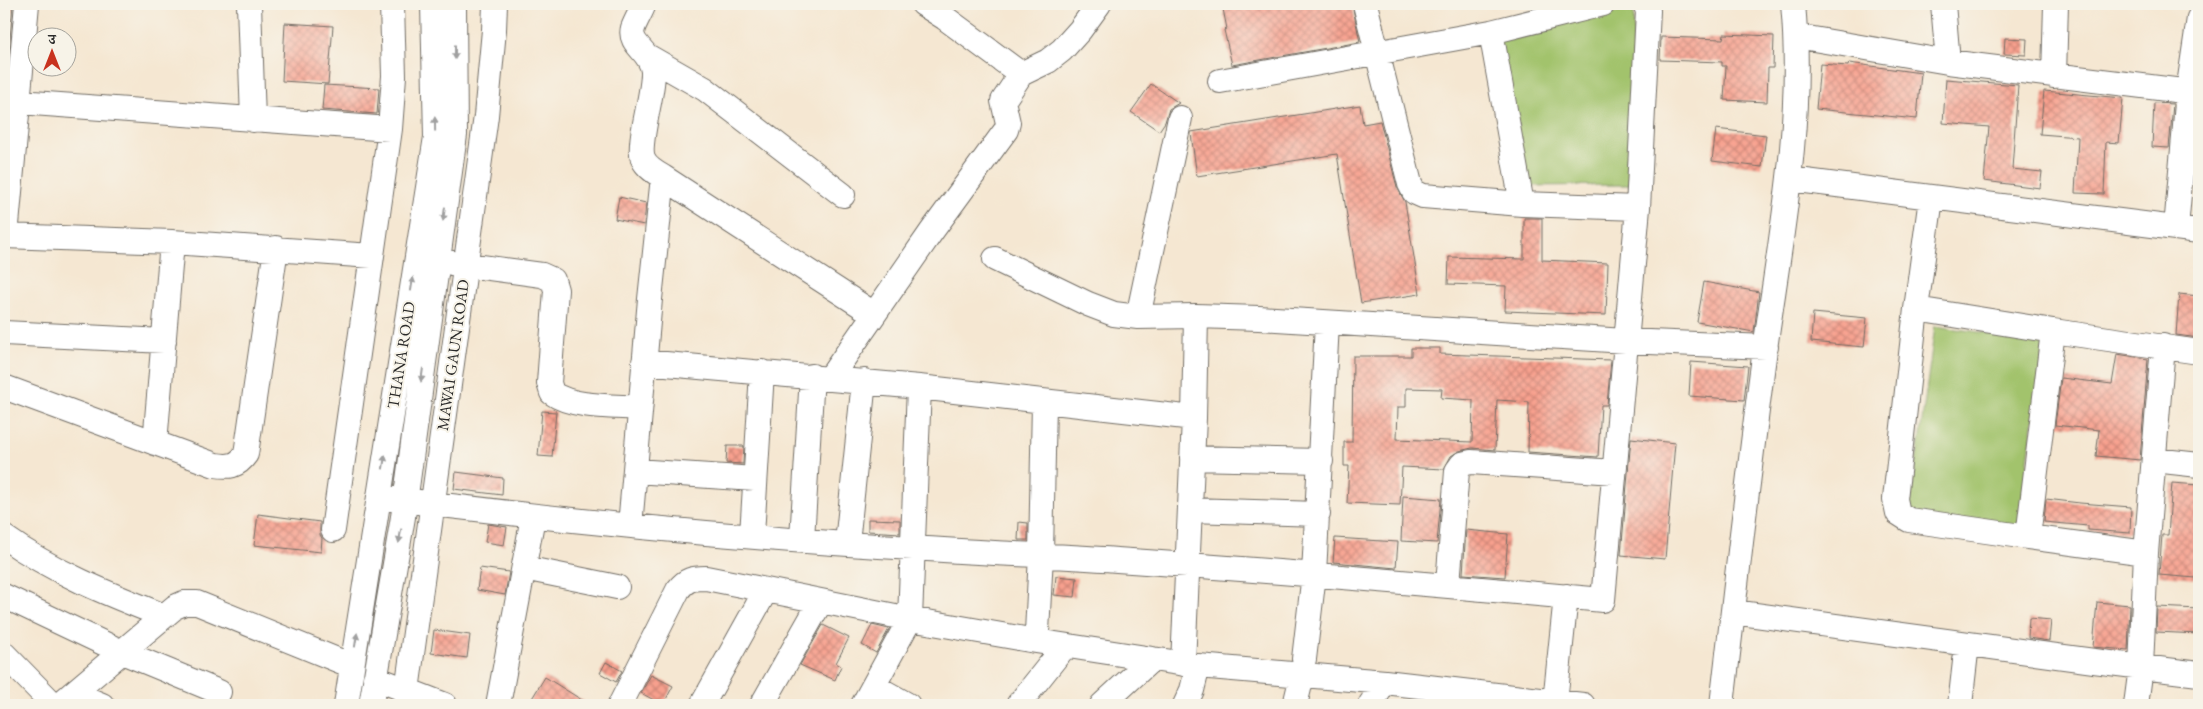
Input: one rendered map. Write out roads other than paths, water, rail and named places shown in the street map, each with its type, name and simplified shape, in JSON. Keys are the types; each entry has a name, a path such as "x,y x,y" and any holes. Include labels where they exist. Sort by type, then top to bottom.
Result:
{"street":[{"path":"27,4 5,236 172,242 372,256"},
{"path":"250,4 253,120"},
{"path":"332,530 390,129 394,76 392,4"},
{"name":"THANA ROAD","path":"346,705 436,136 433,4"},
{"name":"THANA ROAD","path":"371,705 405,500 455,135 454,4"},
{"name":"MAWAI GAUN ROAD","path":"406,698 486,116 495,4"},
{"path":"644,4 632,35 634,41 649,57 705,89 842,195"},
{"path":"923,4 1021,74"},
{"path":"802,540 821,377 874,314 1006,130 1008,123 1003,101 1021,74 1048,61 1062,50 1099,4"},
{"path":"1366,4 1410,184 1414,192 1423,196 1522,204 1638,208"},
{"path":"1220,81 1491,32 1603,4"},
{"path":"379,497 533,517 630,526 912,548 1041,555 1448,584 1602,600 1638,208 1648,11 1645,4"},
{"path":"1722,705 1766,347 1790,179 1796,36 1793,4"},
{"path":"1944,4 1948,62"},
{"path":"2054,76 2056,4"},
{"path":"1790,179 2188,230 2199,18"},
{"path":"1491,32 1522,204"},
{"path":"1796,36 1948,62 2194,93"},
{"path":"649,57 653,70 653,85 642,148 644,160 650,168 874,314"},
{"path":"19,102 390,129"},
{"path":"1138,317 1180,118"},
{"path":"630,526 644,362 663,178"},
{"path":"1931,198 1916,309 1895,499 1898,513 1909,520 2146,553"},
{"path":"155,443 172,242"},
{"path":"4,387 215,465 228,467 240,462 246,454 276,248"},
{"path":"995,259 1088,304 1114,314 1138,317 1196,316 1626,342 1766,347"},
{"path":"438,261 542,275 553,280 556,290 549,383 552,393 560,399 574,402 640,408"},
{"path":"1916,309 2199,352"},
{"path":"1185,705 1192,690 1188,565 1196,316"},
{"path":"1295,705 1303,668 1314,574 1327,323"},
{"path":"2028,537 2053,331"},
{"path":"4,333 164,341"},
{"path":"2136,705 2141,667 2146,553 2163,346"},
{"path":"644,362 864,381 1194,418"},
{"path":"752,536 762,372"},
{"path":"847,543 864,381"},
{"path":"908,705 869,696 910,619 919,387"},
{"path":"1036,632 1041,555 1044,402"},
{"path":"1192,458 1320,461"},
{"path":"2154,460 2199,465"},
{"path":"1448,584 1457,471 1462,464 1471,462 1614,472"},
{"path":"635,471 755,479"},
{"path":"1190,510 1318,514"},
{"path":"498,705 533,517"},
{"path":"4,537 32,557 82,583 164,616"},
{"path":"524,568 617,587"},
{"path":"620,705 682,583 691,578 706,578 910,619 1064,646 1190,665 1303,668 1385,682 1448,698 1555,702 1583,705"},
{"path":"702,705 766,590"},
{"path":"4,596 122,652 219,692"},
{"path":"1555,702 1566,596"},
{"path":"762,705 821,601"},
{"path":"62,701 175,607 184,603 197,603 352,666"},
{"path":"1733,612 2199,674"},
{"path":"1960,705 1967,644"},
{"path":"1018,705 1064,646"},
{"path":"4,654 62,701 102,705"},
{"path":"1102,705 1152,659"},
{"path":"375,678 406,698 445,705"},
{"path":"1370,705 1385,682"}]}
